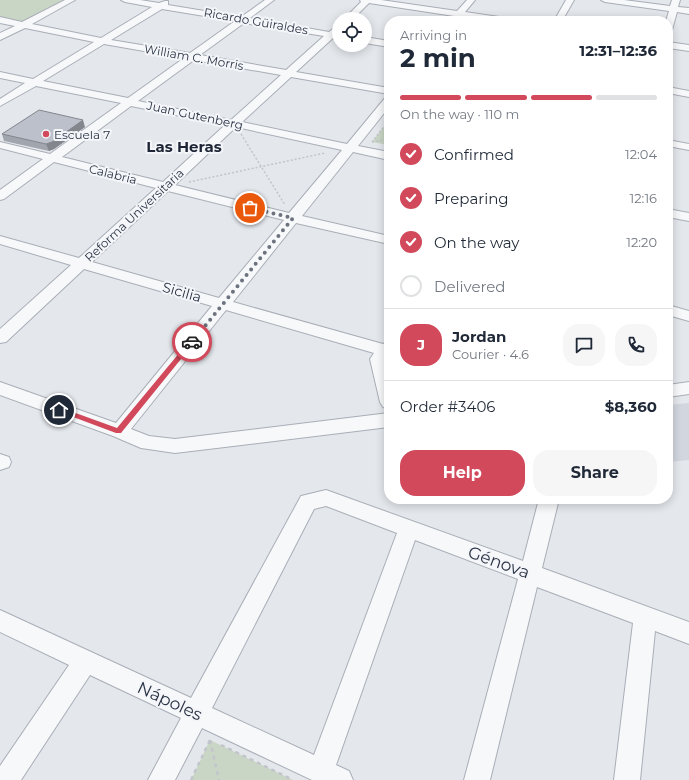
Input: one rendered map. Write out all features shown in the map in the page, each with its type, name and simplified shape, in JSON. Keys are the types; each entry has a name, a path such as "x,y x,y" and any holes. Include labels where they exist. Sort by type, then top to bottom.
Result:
{"street":[{"path":"0,37 71,0"},
{"name":"Ricardo Güiraldes","path":"125,0 332,31"},
{"path":"0,103 170,0"},
{"path":"0,196 130,101 194,57 270,0"},
{"path":"364,0 447,16"},
{"path":"355,12 368,0"},
{"path":"459,16 471,0"},
{"path":"561,16 570,0"},
{"path":"605,0 689,11"},
{"path":"671,16 676,0"},
{"name":"William C. Morris","path":"0,20 103,41 384,90"},
{"name":"Reforma Universitaria","path":"0,338 234,123 332,35"},
{"path":"372,41 384,43"},
{"path":"673,46 689,48"},
{"name":"Juan Gutenberg","path":"0,74 384,155"},
{"path":"673,91 689,94"},
{"path":"118,431 384,106"},
{"path":"673,144 689,147"},
{"name":"Calabria","path":"0,145 293,218 384,239"},
{"path":"673,214 689,218"},
{"name":"Sicilia","path":"0,240 222,304 384,348"},
{"path":"673,311 689,316"},
{"path":"384,353 378,359 384,382"},
{"path":"0,388 148,443 175,446 384,421"},
{"path":"673,390 689,388"},
{"name":"Génova","path":"196,713 308,502 326,498 689,633"},
{"path":"477,780 548,504"},
{"path":"330,776 409,529"},
{"path":"627,780 645,617"},
{"name":"Nápoles","path":"0,621 330,776"},
{"path":"6,780 85,661"},
{"path":"161,780 196,713"}],"path":[{"path":"234,123 293,218"},
{"path":"383,144 372,142 384,126"},
{"path":"165,186 350,148"},
{"path":"191,780 210,740"},
{"path":"210,740 219,780"},
{"path":"210,740 293,780"}],"shaded area":[{"path":"689,403 689,460 673,462 673,405"}],"green space":[{"path":"0,0 68,0 24,22 0,19"},
{"path":"384,126 384,144 372,142"},
{"path":"210,740 293,780 191,780"}],"building":[{"name":"Escuela 7","path":"39,110 83,120 52,142 46,144 2,134"}],"way so far":[{"path":"192,342 293,218 250,208"}],"place":[{"name":"Escuela 7","path":"46,134"}],"district":[{"name":"Las Heras","path":"184,146"}],"route":[{"path":"59,410 118,431 192,342"}]}
